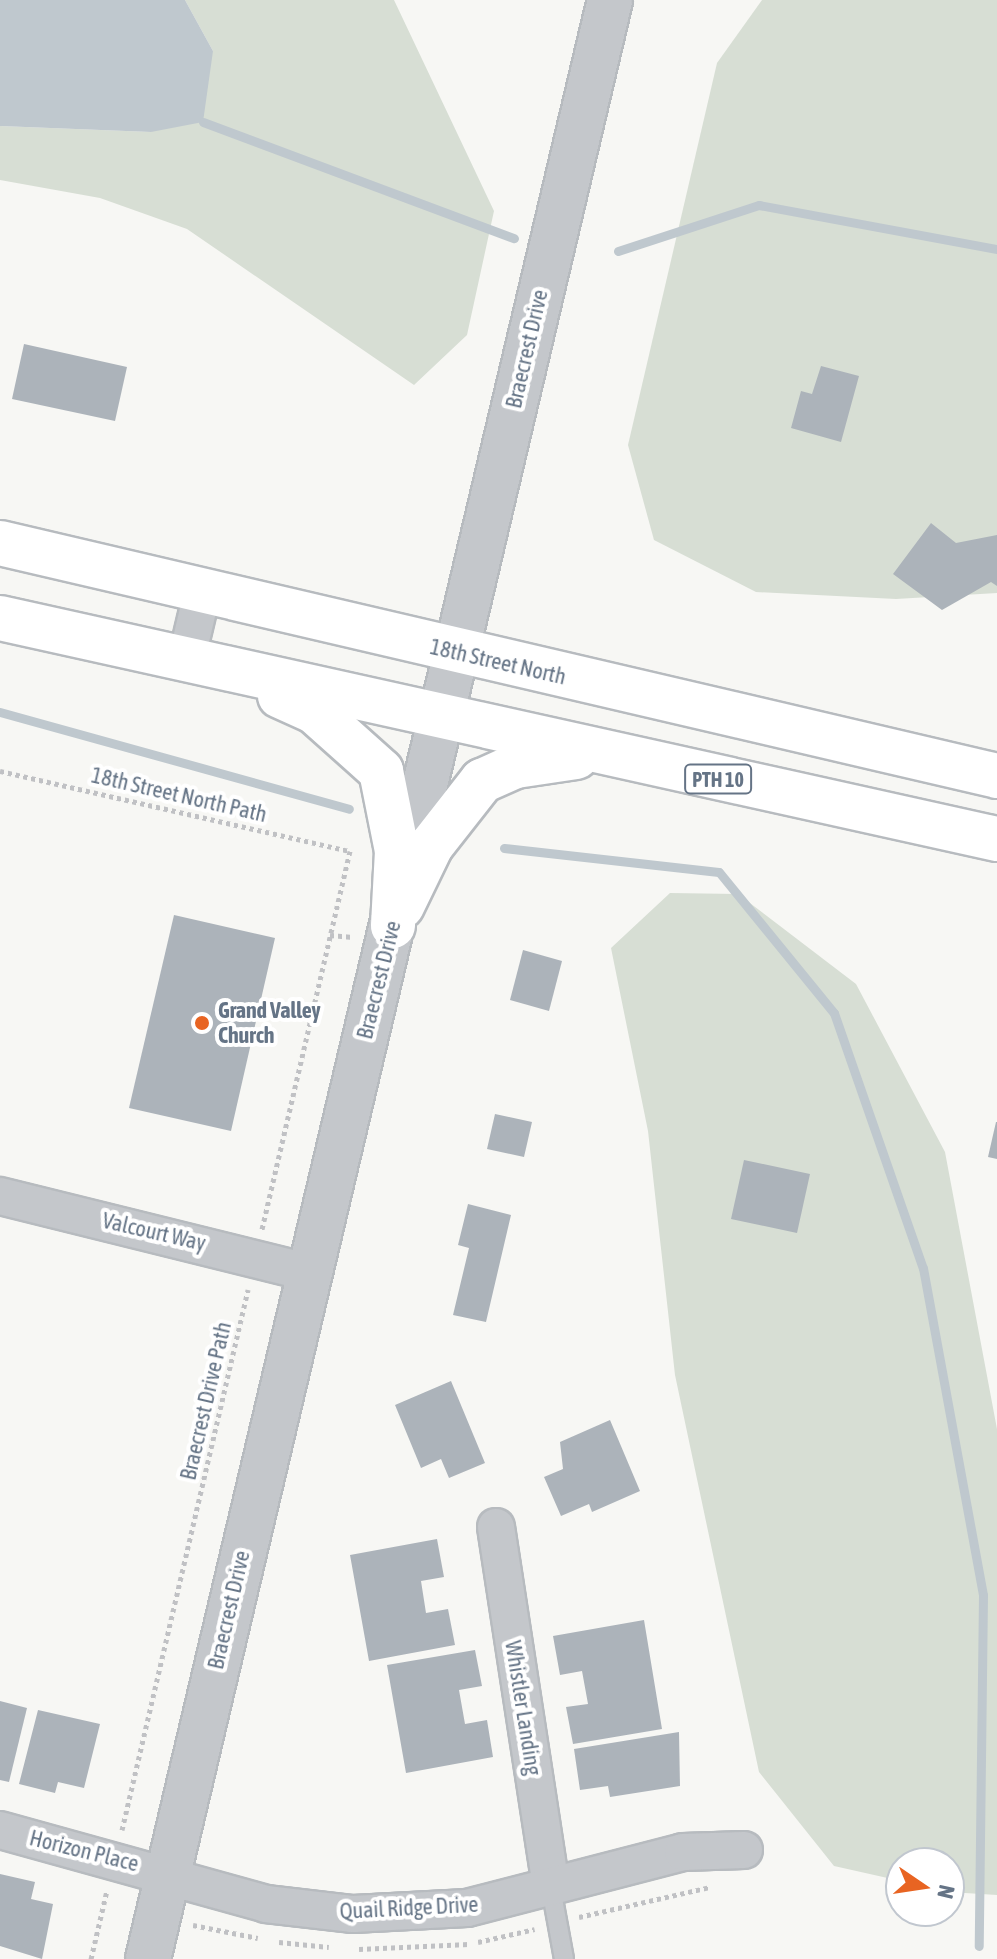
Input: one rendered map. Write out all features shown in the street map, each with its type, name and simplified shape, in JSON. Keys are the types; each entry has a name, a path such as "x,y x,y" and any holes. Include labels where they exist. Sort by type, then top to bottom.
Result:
{"main road":[{"name":"18th Street North","path":"0,543 203,589 455,652 997,776"},
{"name":"PTH 10","path":"0,618 440,718 997,839"},
{"path":"198,663 314,711 381,771 397,851 393,926"},
{"path":"393,926 431,846 482,781 516,766 603,754"}],"street":[{"name":"Braecrest Drive","path":"148,1959 610,0"},
{"path":"198,663 203,589"},
{"name":"Valcourt Way","path":"0,1196 308,1272"},
{"name":"Whistler Landing","path":"496,1527 551,1888"},
{"name":"Horizon Place","path":"0,1830 168,1874"},
{"name":"Quail Ridge Drive","path":"168,1874 266,1904 353,1914 467,1908 683,1852 744,1850"}],"lane":[{"path":"551,1888 564,1959"}],"path":[{"name":"18th Street North Path","path":"0,771 350,851"},
{"name":"Braecrest Drive Path","path":"91,1959 350,851"}],"shaded area":[{"path":"0,0 185,0 213,51 203,122 151,132 0,126"},
{"path":"185,0 394,0 494,211 467,335 414,385 187,229 100,198 0,180 0,126 151,132 213,51"},
{"path":"762,0 997,0 997,593 896,599 756,592 654,540 628,445 717,63"},
{"path":"670,893 738,894 856,984 945,1152 997,1429 997,1895 965,1893 965,1847 885,1847 885,1877 834,1866 759,1772 675,1375 648,1131 611,948"}],"building":[{"path":"24,344 127,367 115,421 12,399"},
{"path":"821,366 859,376 841,442 791,428 801,391 812,394"},
{"path":"931,523 956,543 997,535 997,586 991,582 942,610 893,574"},
{"name":"Grand Valley Church","path":"174,915 275,938 231,1131 129,1108"},
{"path":"523,950 562,961 549,1011 510,1000"},
{"path":"495,1114 532,1122 524,1157 487,1149"},
{"path":"997,1122 997,1159 988,1157"},
{"path":"744,1160 810,1174 797,1233 731,1219"},
{"path":"468,1204 511,1215 486,1322 453,1315 469,1248 458,1245"},
{"path":"451,1381 485,1463 449,1478 441,1459 421,1468 395,1405"},
{"path":"610,1420 640,1491 592,1512 589,1504 561,1516 544,1477 563,1469 560,1442"},
{"path":"437,1539 444,1577 421,1581 426,1613 448,1609 455,1645 369,1661 350,1555"},
{"path":"644,1620 662,1729 573,1744 566,1707 588,1704 582,1671 560,1675 553,1636"},
{"path":"475,1650 482,1686 459,1690 465,1724 487,1720 493,1757 406,1773 387,1665"},
{"path":"0,1701 27,1708 9,1782 0,1780"},
{"path":"38,1710 100,1724 84,1788 58,1782 55,1793 19,1784"},
{"path":"679,1732 680,1786 610,1797 608,1786 580,1790 574,1749"},
{"path":"0,1874 35,1882 31,1899 53,1904 42,1959 0,1946"}],"waterway":[{"path":"203,122 514,238"},
{"path":"618,251 759,205 997,249"},
{"path":"0,712 349,809"},
{"path":"504,848 719,872 834,1013 923,1268 983,1595 979,1946"}],"place":[{"name":"Grand Valley Church","path":"202,1023"}]}
